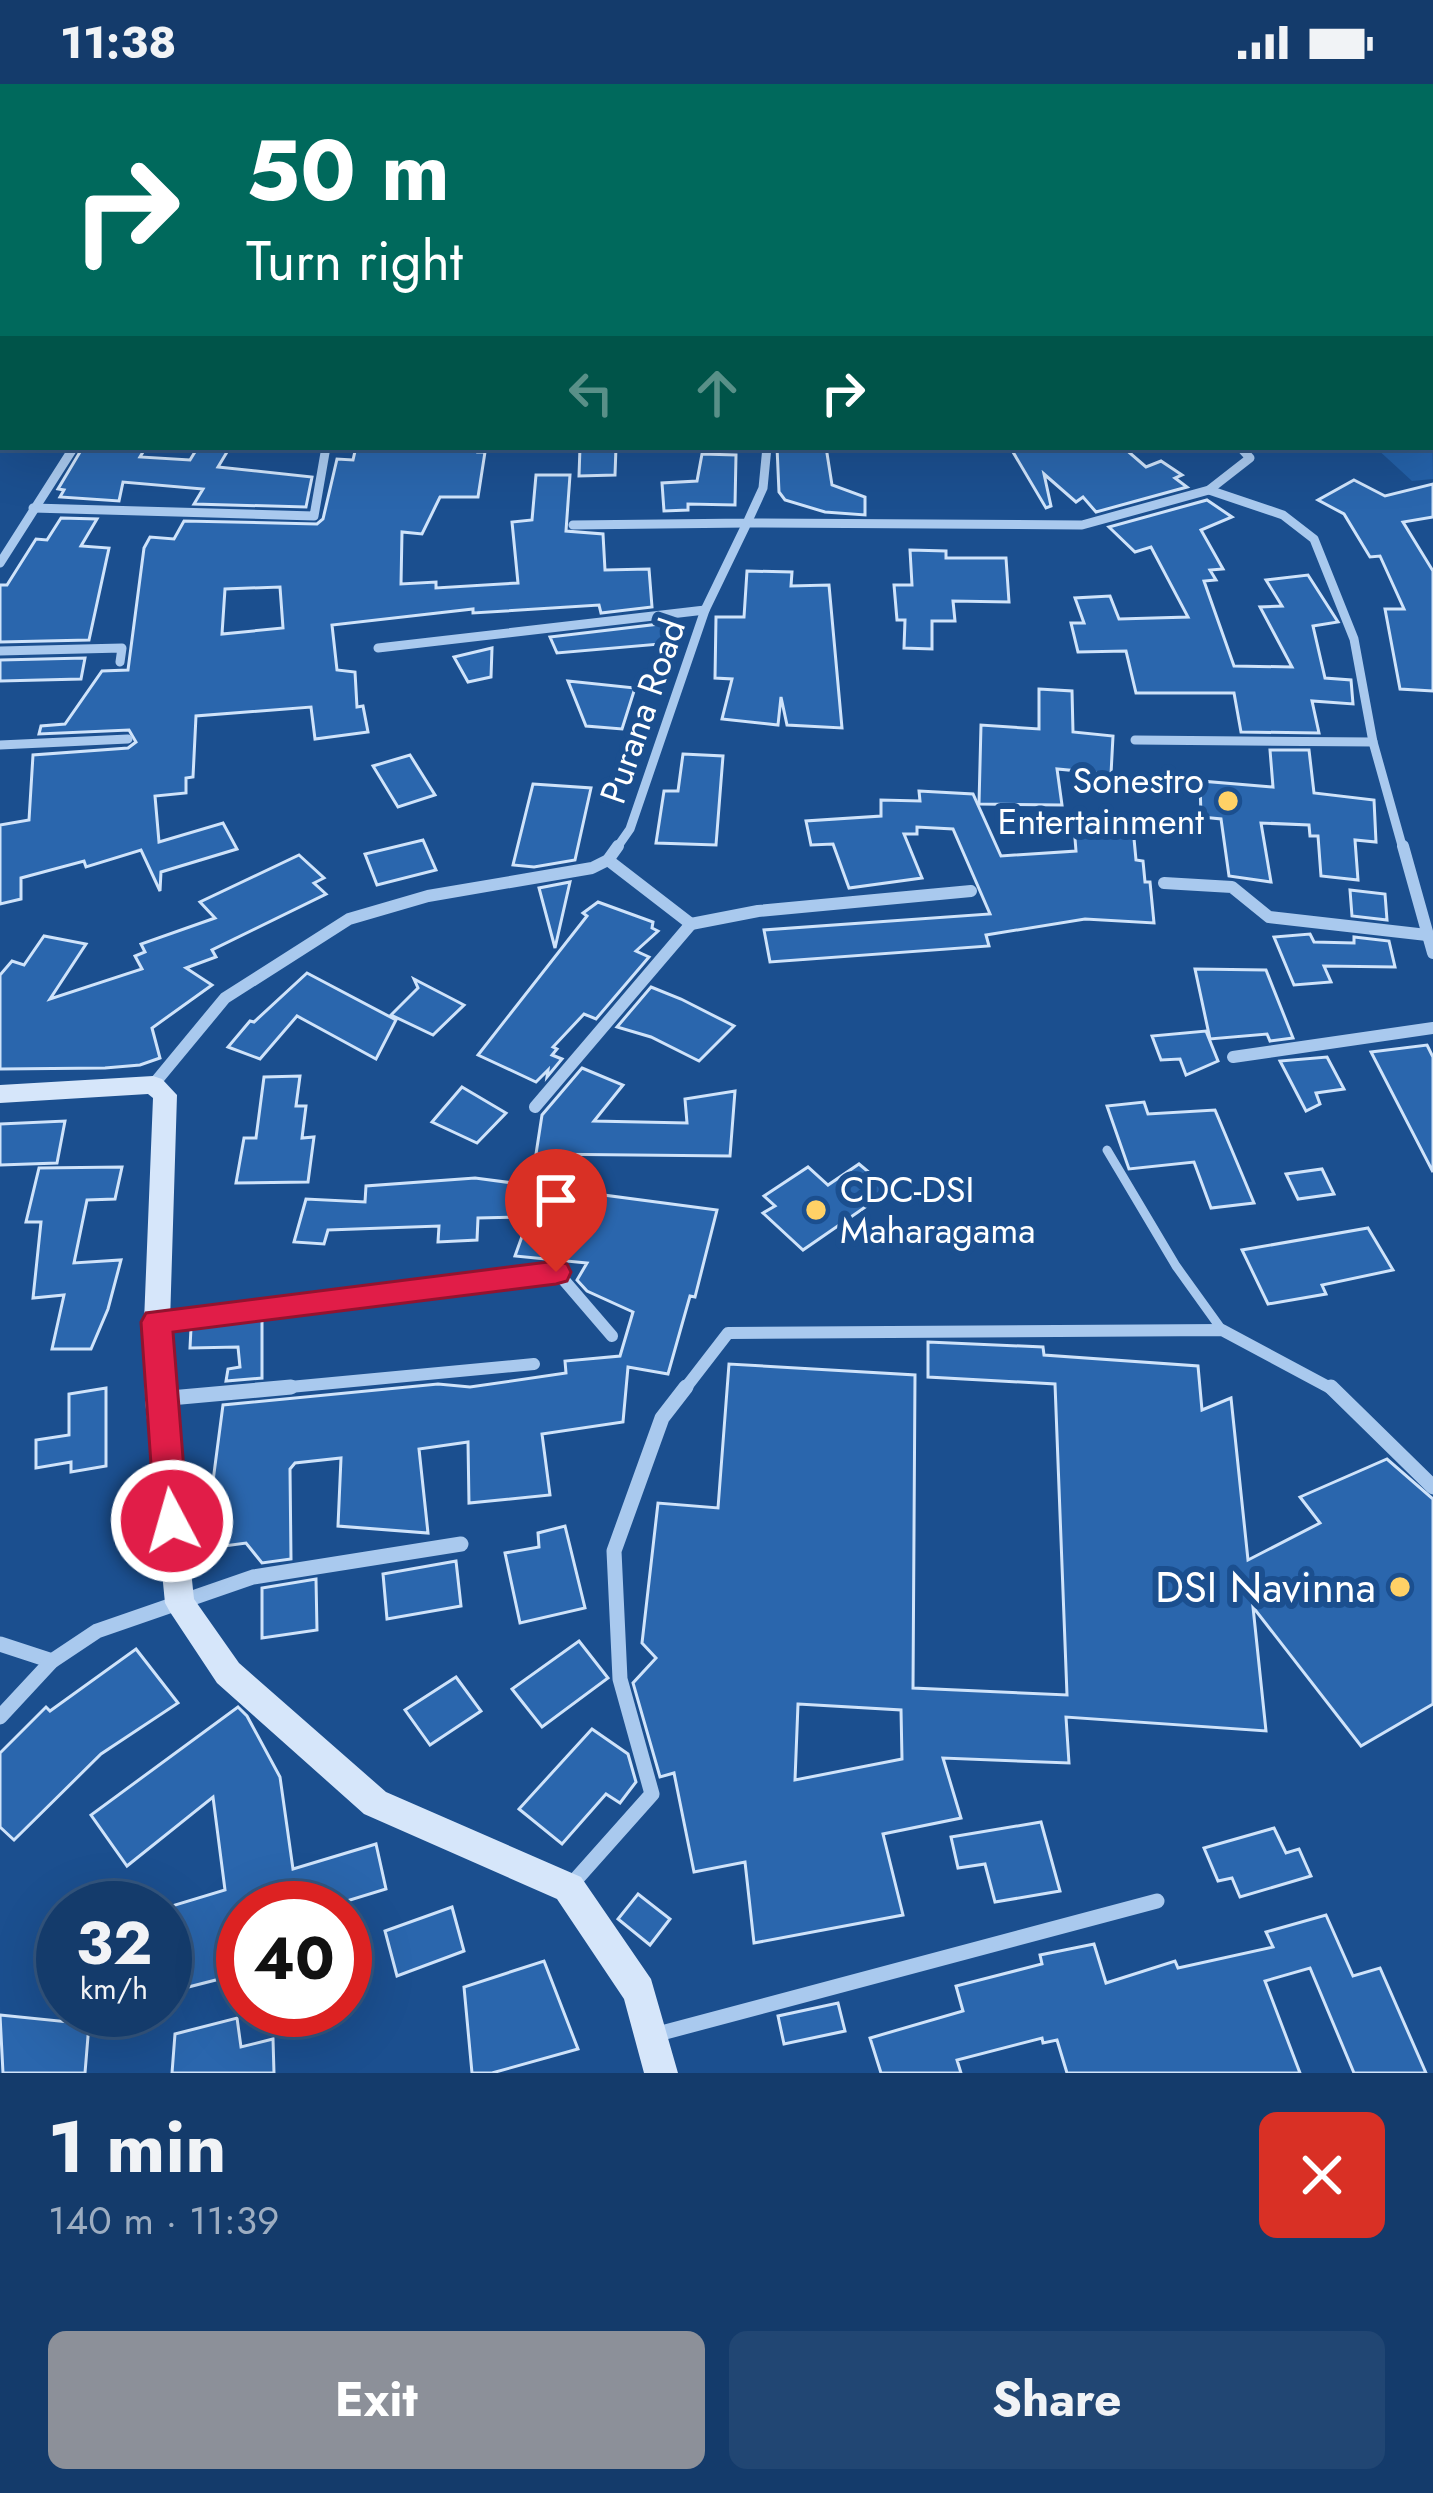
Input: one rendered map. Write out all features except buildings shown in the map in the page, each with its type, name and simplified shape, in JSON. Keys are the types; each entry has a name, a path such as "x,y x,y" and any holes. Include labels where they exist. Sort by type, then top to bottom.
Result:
{"street":[{"path":"0,563 72,450"},
{"path":"33,508 314,516 325,450"},
{"name":"Purana Road","path":"608,860 630,829 705,610 763,488 767,450"},
{"path":"573,525 1082,525 1209,490 1250,458 1243,450"},
{"path":"1209,490 1283,515 1314,539 1354,639 1372,742 1433,953"},
{"path":"378,648 705,610"},
{"path":"0,651 122,648 120,662"},
{"path":"0,745 128,739"},
{"path":"1135,740 1372,742"},
{"path":"153,1085 224,998 349,919 428,896 592,868 608,860 691,924"},
{"path":"1164,883 1232,887 1251,907 1269,916 1426,935"},
{"path":"536,1107 691,924 758,911 971,891"},
{"path":"1233,1057 1433,1028"},
{"path":"0,1094 153,1085 165,1095 159,1399 180,1603 228,1673 375,1803 569,1888 639,1990 661,2073"},
{"path":"157,1322 556,1272 612,1336"},
{"path":"569,1888 652,1794 620,1679 614,1551 662,1418 728,1334 1222,1330 1330,1386 1433,1487"},
{"path":"159,1399 534,1364"},
{"path":"0,1717 52,1660 98,1631 253,1577 461,1544"},
{"path":"0,1644 52,1660"},
{"path":"654,2035 1156,1901"}],"lane":[{"path":"1107,1150 1176,1266 1222,1330"}],"shaded area":[{"path":"1378,450 1432,450 1433,479 1412,481"}],"place":[{"name":"Sonestro Entertainment","path":"1228,801"},
{"name":"CDC-DSI Maharagama","path":"816,1210"},
{"name":"DSI Navinna","path":"1400,1587"}],"route":[{"path":"172,1521 159,1399 157,1322 556,1272"}]}
